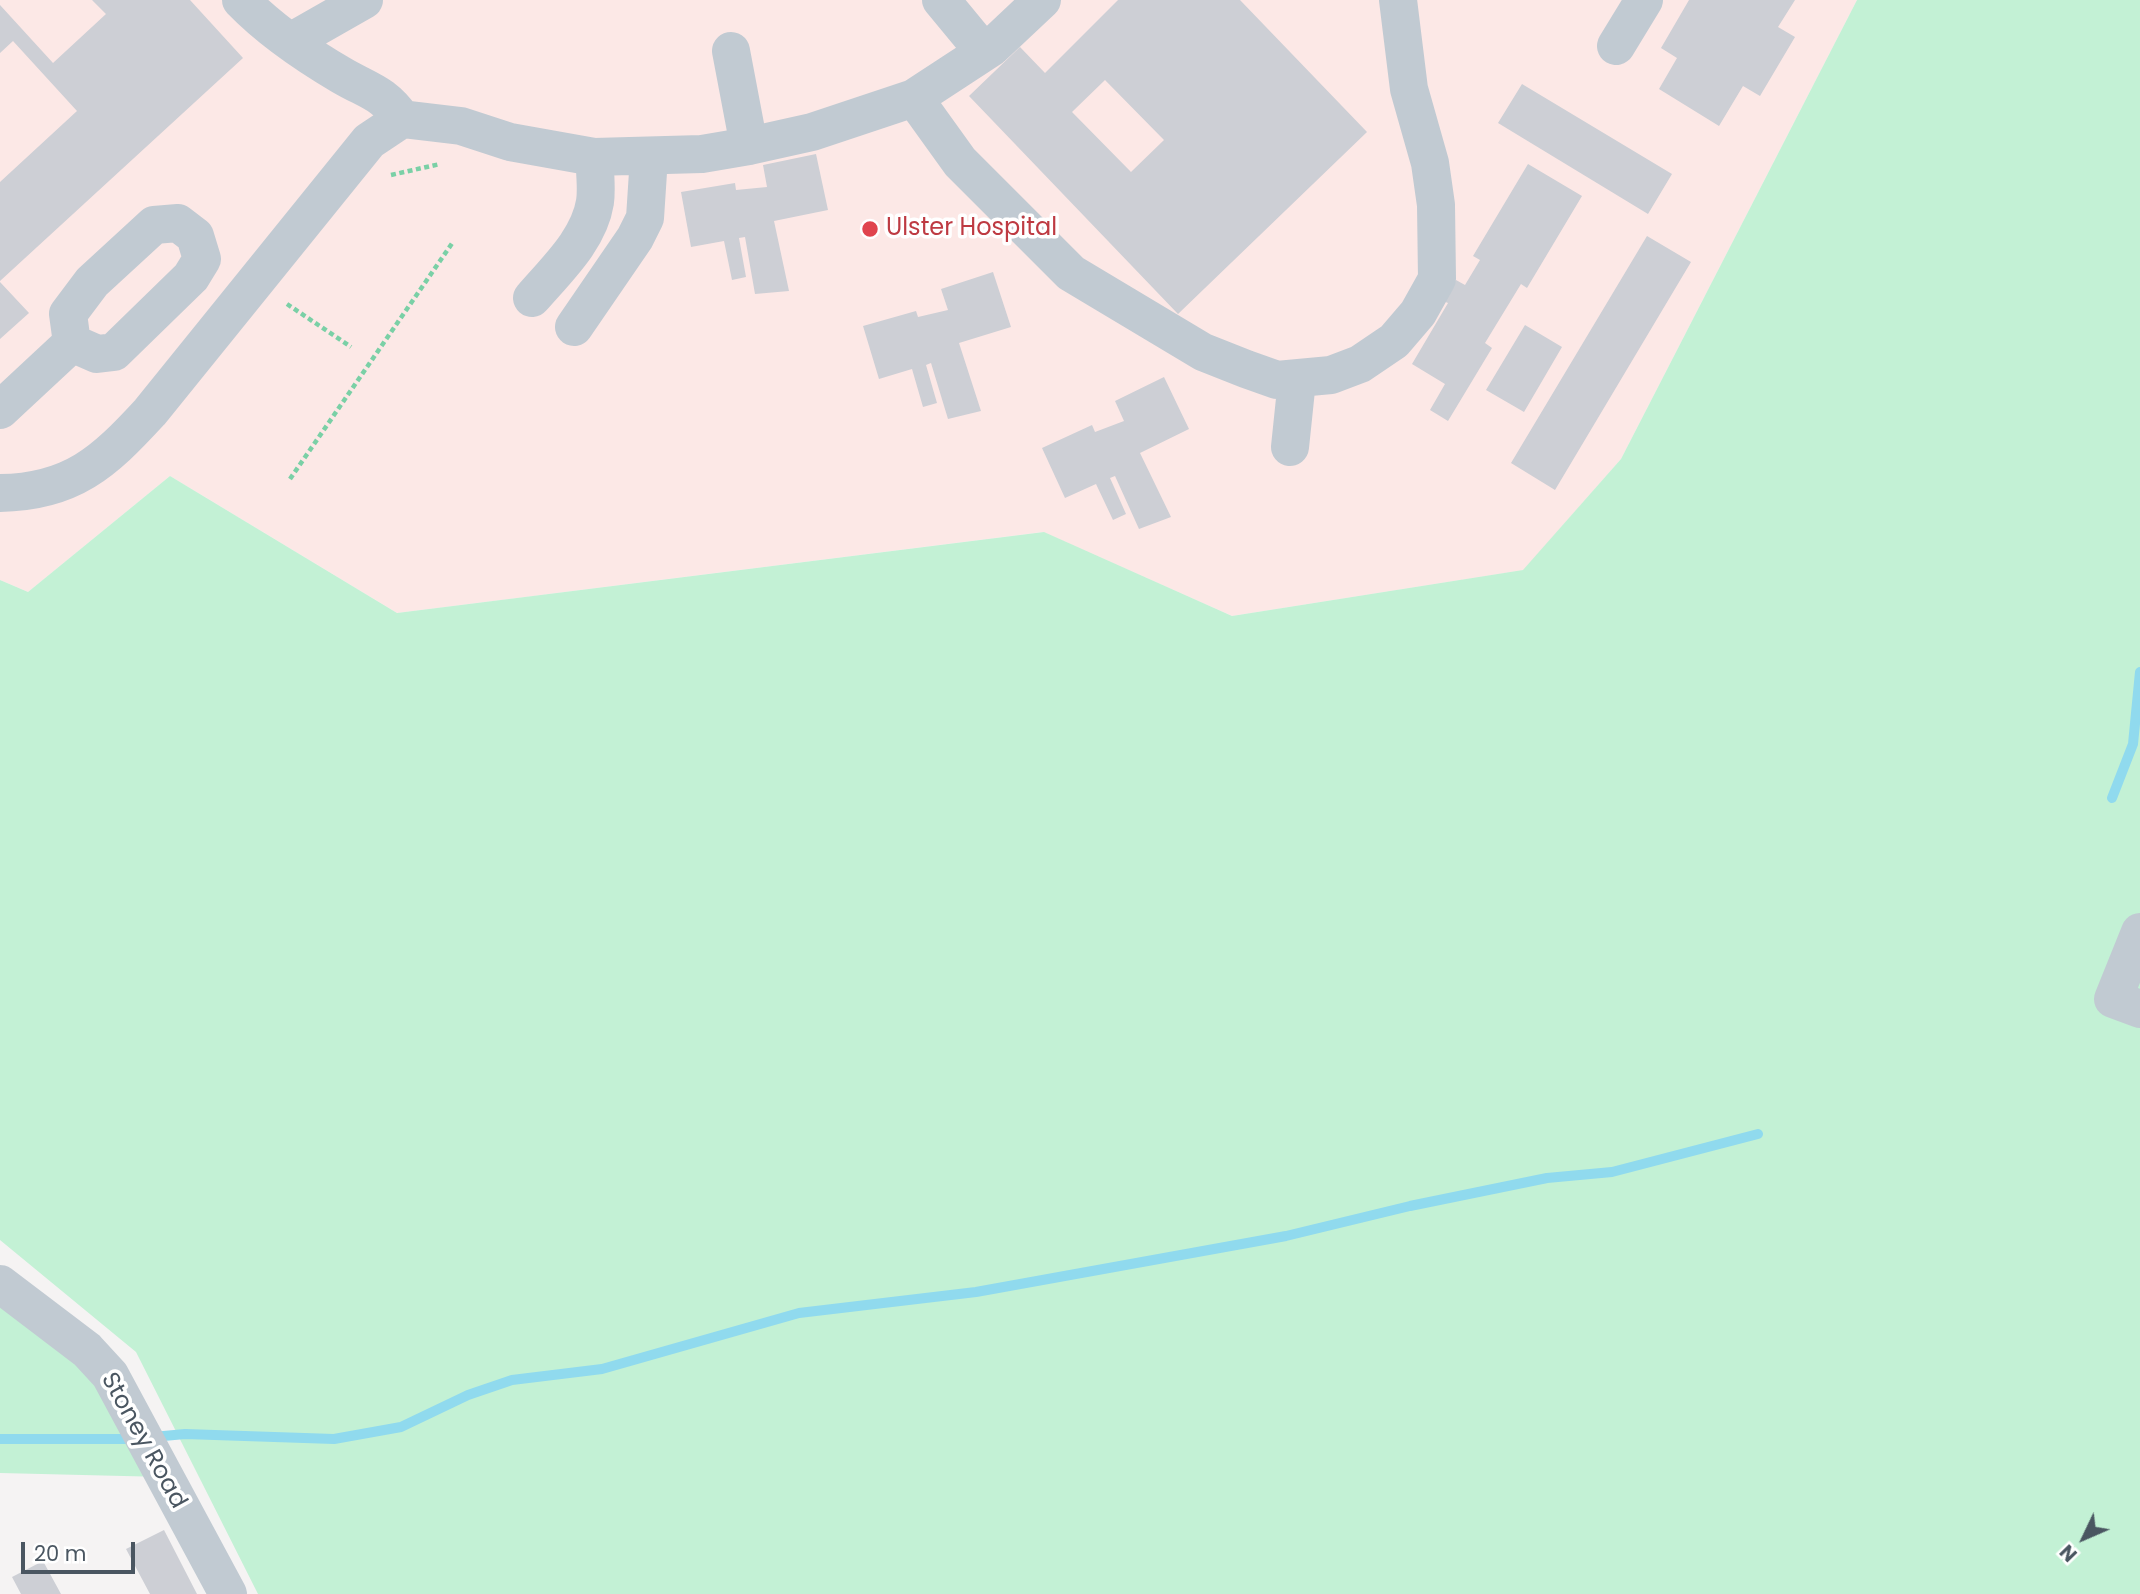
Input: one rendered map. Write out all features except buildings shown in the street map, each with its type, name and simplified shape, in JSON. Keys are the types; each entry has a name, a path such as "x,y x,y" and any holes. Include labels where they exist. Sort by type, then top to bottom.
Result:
{"street":[{"path":"241,0 256,15 340,75 389,101 402,119"},
{"path":"292,41 364,0"},
{"path":"941,0 984,52"},
{"path":"0,493 54,487 87,472 119,446 150,412 369,141 402,119 461,126 510,142 622,157 702,154 748,146 813,132 914,98 984,52 1042,0"},
{"path":"914,98 960,162 1071,273 1203,352 1277,380 1332,375 1360,364 1394,341 1418,313 1437,279 1436,205 1430,163 1409,89 1398,0"},
{"path":"1616,46 1644,0"},
{"path":"731,51 748,146"},
{"path":"622,157 645,218 635,238 554,313 574,248 588,224 595,201 622,157"},
{"path":"0,410 72,343"},
{"path":"1290,447 1297,380"},
{"path":"2140,933 2113,999 2140,1009"},
{"name":"Stoney Road","path":"0,1284 87,1350 110,1375 228,1594"}],"path":[{"path":"290,479 453,242"},
{"path":"277,298 351,347"}],"shaded area":[{"name":"Ulster Hospital","path":"0,0 1857,0 1621,459 1524,570 1232,616 1043,532 397,613 170,476 28,592 0,580"}],"green space":[{"path":"1857,0 2140,0 2140,1594 258,1594 136,1352 0,1240 0,580 28,592 170,476 397,613 1044,532 1232,616 1523,570 1621,459"},
{"path":"0,1284 87,1350 165,1477 0,1473"}],"waterway":[{"path":"2112,798 2133,744 2140,672"},
{"path":"153,1437 185,1434 334,1439 401,1427 468,1395 512,1380 602,1369 799,1313 976,1292 1286,1236 1410,1206 1547,1178 1612,1172 1758,1134"},
{"path":"0,1439 137,1439"}],"place":[{"name":"Ulster Hospital","path":"870,229"}]}
